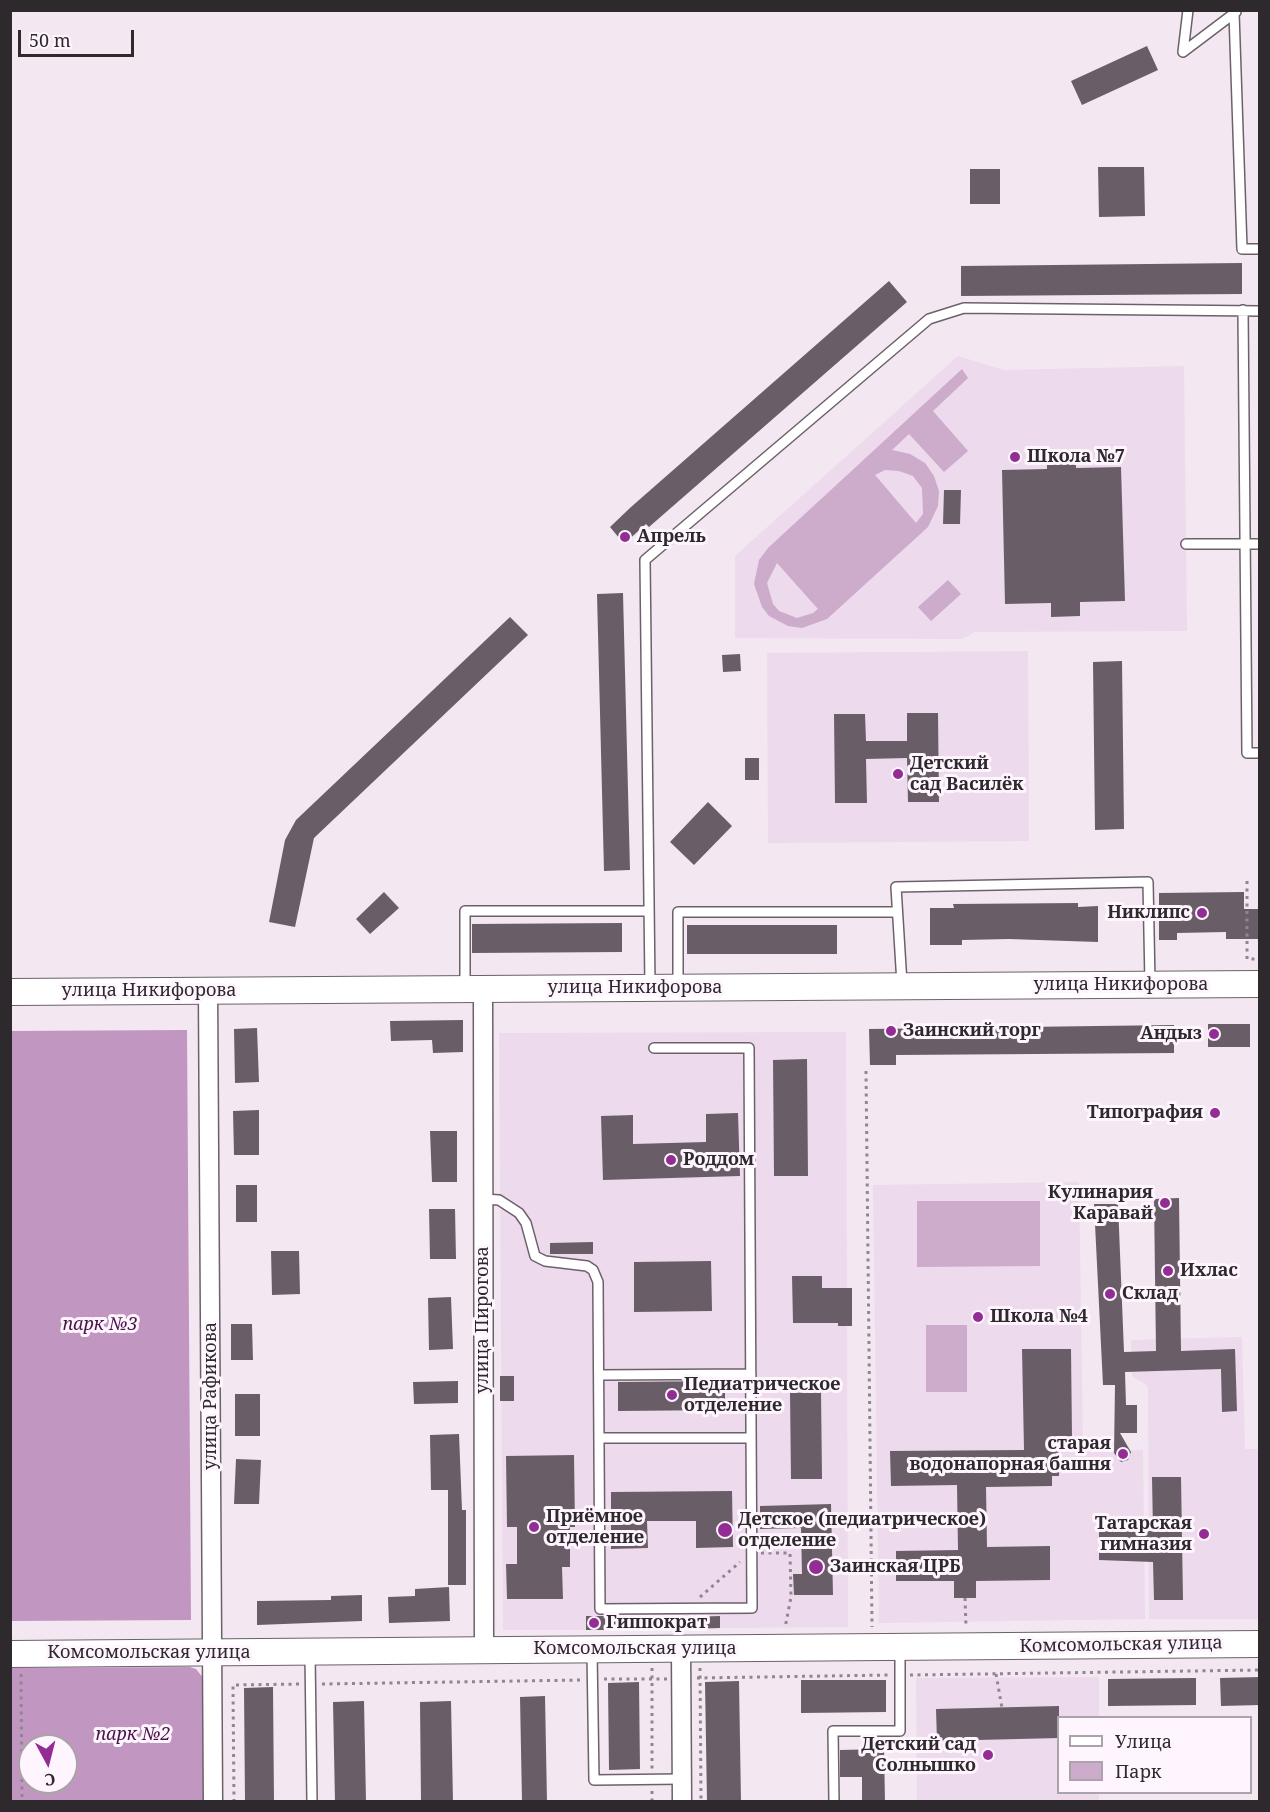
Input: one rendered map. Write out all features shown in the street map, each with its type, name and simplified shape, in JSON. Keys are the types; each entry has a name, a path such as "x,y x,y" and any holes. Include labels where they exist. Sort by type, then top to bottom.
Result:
{"main road":[{"name":"улица Никифорова","path":"10,992 1260,984"},
{"name":"Комсомольская улица","path":"16,1654 1260,1644"}],"street":[{"name":"улица Пирогова","path":"474,989 483,1199 484,1650"},
{"name":"улица Рафикова","path":"208,990 213,1802"},
{"path":"682,1802 691,1649"}],"lane":[{"path":"1188,10 1183,52 1236,12"},
{"path":"1236,12 1242,249 1260,249"},
{"path":"650,988 645,560 929,319 964,308 1260,311"},
{"path":"1243,310 1247,753 1260,753"},
{"path":"1186,544 1260,544"},
{"path":"902,987 896,887 1148,882 1150,985"},
{"path":"474,989 465,911 649,910"},
{"path":"678,988 678,912 897,912"},
{"path":"483,1199 499,1200 519,1213 526,1223 535,1256 545,1260 587,1266 596,1274 598,1282 600,1609 752,1608 749,1048 654,1048"},
{"path":"599,1375 751,1374"},
{"path":"599,1438 751,1438"},
{"path":"834,1802 833,1731 900,1731 900,1647"},
{"path":"592,1650 594,1780 682,1779"},
{"path":"310,1652 312,1802"}],"path":[{"path":"1247,881 1247,959 1260,959"},
{"path":"866,1071 872,1629"},
{"path":"651,1649 652,1802"},
{"path":"691,1649 700,1678 701,1802"},
{"path":"16,1654 22,1802"},
{"path":"700,1678 1260,1670"},
{"path":"996,1674 1002,1707"},
{"path":"234,1802 232,1685 652,1679"}],"shaded area":[{"name":"Школа №7","path":"958,356 1004,370 1184,366 1187,631 975,632 962,639 735,638 735,556"},
{"name":"Детский сад Василёк","path":"1028,651 1029,841 768,843 767,653"},
{"path":"846,1032 847,1288 852,1288 852,1326 847,1326 848,1627 720,1628 719,1616 688,1617 688,1622 660,1622 660,1616 586,1616 586,1630 503,1630 499,1033"},
{"name":"Школа №4","path":"1079,1182 1083,1451 1143,1450 1145,1619 879,1623 873,1185"},
{"name":"Татарская гимназия","path":"1242,1337 1245,1449 1259,1449 1259,1619 1149,1619 1148,1386 1132,1376 1131,1340"},
{"name":"Детский сад Солнышко","path":"1099,1677 1099,1716 1057,1716 1057,1794 1099,1794 1099,1801 917,1801 916,1678"}],"green space":[{"path":"962,369 968,378 933,411 968,451 944,472 909,434 892,450 910,454 925,463 934,476 939,491 938,506 928,527 827,619 802,628 788,626 769,616 762,607 754,584 759,560 768,548","holes":["885,470 899,471 913,476 922,488 923,514 916,523 875,475","777,563 818,609 797,618 779,611 773,604 767,583"]},
{"path":"948,580 961,594 931,621 918,607"},
{"name":"парк №3","path":"187,1030 191,1620 11,1621 11,1031"},
{"path":"917,1201 1040,1201 1040,1266 917,1267"},
{"path":"926,1325 967,1325 967,1392 926,1392"},
{"name":"парк №2","path":"190,1667 196,1669 205,1680 205,1801 11,1801 10,1668"}],"building":[{"path":"1147,46 1158,70 1082,105 1071,81"},
{"path":"1098,167 1144,167 1145,216 1099,217"},
{"path":"970,169 1000,169 1000,204 970,204"},
{"path":"1242,263 1242,294 961,296 961,266"},
{"path":"889,281 907,302 649,527 646,524 624,544 610,527"},
{"path":"1076,460 1076,468 1121,467 1125,601 1080,602 1080,616 1051,617 1051,603 1005,604 1002,470 1047,469 1047,461"},
{"path":"944,490 961,490 960,524 943,524"},
{"path":"623,593 630,870 604,871 597,594"},
{"path":"510,617 528,635 314,838 295,927 269,922 285,840 296,820"},
{"path":"740,654 741,671 723,672 722,655"},
{"path":"1122,661 1124,829 1095,830 1093,662"},
{"path":"907,713 938,713 939,802 908,802 907,758 866,759 867,803 835,803 834,714 865,714 866,741 907,741"},
{"path":"745,758 759,758 759,780 745,780"},
{"path":"708,802 732,826 694,865 670,842"},
{"path":"384,892 399,908 370,934 356,919"},
{"name":"Никлипс","path":"1244,892 1244,909 1260,909 1260,939 1226,939 1226,932 1177,933 1177,940 1159,940 1159,893"},
{"path":"1078,903 1078,907 1098,906 1098,942 1009,939 962,940 962,945 930,945 930,908 954,908 953,904"},
{"path":"622,923 622,952 472,953 472,924"},
{"path":"687,925 837,925 837,954 687,954"},
{"path":"463,1020 463,1052 433,1053 432,1040 391,1041 390,1021"},
{"path":"1208,1024 1250,1024 1250,1047 1208,1047"},
{"path":"1174,1025 1174,1053 896,1055 896,1065 870,1065 869,1029"},
{"path":"257,1028 259,1082 235,1083 234,1029"},
{"path":"807,1059 808,1176 774,1176 773,1060"},
{"path":"259,1110 259,1155 234,1155 233,1111"},
{"name":"Роддом","path":"738,1113 740,1176 603,1180 601,1116 633,1115 633,1144 706,1142 706,1114"},
{"path":"430,1131 457,1131 457,1182 432,1182"},
{"path":"236,1185 257,1185 257,1222 236,1222"},
{"path":"1179,1198 1181,1351 1235,1349 1237,1411 1222,1412 1221,1369 1125,1372 1126,1405 1137,1405 1137,1433 1120,1433 1131,1452 1128,1460 1121,1462 1114,1453 1115,1385 1103,1385 1094,1204 1118,1204 1124,1352 1156,1351 1154,1199"},
{"path":"429,1209 455,1209 456,1259 430,1259"},
{"path":"593,1242 593,1254 550,1254 550,1243"},
{"path":"271,1251 299,1251 300,1294 272,1295"},
{"path":"711,1261 712,1311 634,1312 634,1262"},
{"path":"792,1276 822,1276 822,1288 852,1288 852,1326 838,1326 838,1323 793,1323"},
{"path":"451,1297 453,1349 429,1350 428,1298"},
{"path":"231,1324 252,1324 253,1360 231,1360"},
{"path":"1022,1349 1071,1349 1072,1437 1059,1437 1059,1476 1052,1476 1052,1486 986,1487 987,1547 1050,1546 1050,1580 976,1581 976,1598 954,1598 954,1581 896,1581 896,1551 958,1550 957,1485 891,1486 890,1451 1024,1450"},
{"path":"500,1376 514,1376 514,1401 500,1401"},
{"path":"458,1381 458,1403 414,1404 413,1382"},
{"name":"Педиатрическое отделение","path":"725,1381 725,1410 618,1411 618,1382"},
{"path":"821,1392 822,1479 791,1479 790,1393"},
{"path":"235,1394 260,1394 260,1436 235,1436"},
{"path":"459,1434 462,1510 466,1510 466,1585 448,1585 448,1490 431,1490 430,1435"},
{"name":"Приёмное отделение","path":"574,1455 575,1527 570,1527 570,1567 562,1567 563,1599 507,1599 506,1564 517,1564 517,1527 507,1527 506,1456"},
{"path":"236,1459 261,1460 259,1504 234,1504"},
{"path":"1152,1477 1181,1477 1183,1600 1154,1600 1153,1562 1099,1560 1099,1530 1153,1531"},
{"path":"732,1491 733,1547 696,1548 696,1521 647,1521 648,1548 611,1549 611,1492"},
{"path":"831,1504 833,1595 794,1595 793,1574 802,1574 801,1528 760,1529 760,1506"},
{"path":"449,1587 450,1621 389,1623 388,1597 415,1596 415,1589"},
{"path":"362,1595 362,1621 257,1625 257,1601 331,1600 331,1596"},
{"path":"586,1616 660,1616 660,1630 586,1630"},
{"path":"720,1616 720,1628 688,1629 688,1617"},
{"path":"1260,1677 1260,1705 1221,1706 1220,1678"},
{"path":"1196,1678 1196,1705 1108,1706 1108,1679"},
{"path":"801,1680 886,1680 886,1712 801,1713"},
{"path":"739,1681 741,1802 707,1802 705,1682"},
{"path":"639,1682 640,1769 609,1770 608,1683"},
{"path":"273,1687 274,1802 245,1802 244,1688"},
{"path":"545,1696 547,1802 522,1802 520,1697"},
{"path":"364,1701 366,1802 335,1802 333,1702"},
{"path":"451,1701 453,1802 421,1802 420,1702"},
{"path":"1059,1706 1057,1738 937,1741 936,1709"},
{"path":"884,1749 885,1802 862,1802 862,1777 840,1777 840,1750"}],"place":[{"name":"Школа №7","path":"1015,457"},
{"name":"Апрель","path":"625,537"},
{"name":"Детский сад Василёк","path":"898,774"},
{"name":"Никлипс","path":"1202,913"},
{"name":"Заинский торг","path":"891,1031"},
{"name":"Андыз","path":"1214,1034"},
{"name":"Типография","path":"1215,1113"},
{"name":"Роддом","path":"671,1160"},
{"name":"Кулинария Каравай","path":"1165,1203"},
{"name":"Ихлас","path":"1168,1271"},
{"name":"Склад","path":"1110,1294"},
{"name":"Школа №4","path":"978,1317"},
{"name":"Педиатрическое отделение","path":"672,1395"},
{"name":"старая водонапорная башня","path":"1123,1454"},
{"name":"Приёмное отделение","path":"534,1527"},
{"name":"Детское (педиатрическое) отделение","path":"725,1530"},
{"name":"Татарская гимназия","path":"1204,1534"},
{"name":"Заинская ЦРБ","path":"816,1567"},
{"name":"Гиппократ","path":"594,1623"},
{"name":"Детский сад Солнышко","path":"988,1755"}]}
